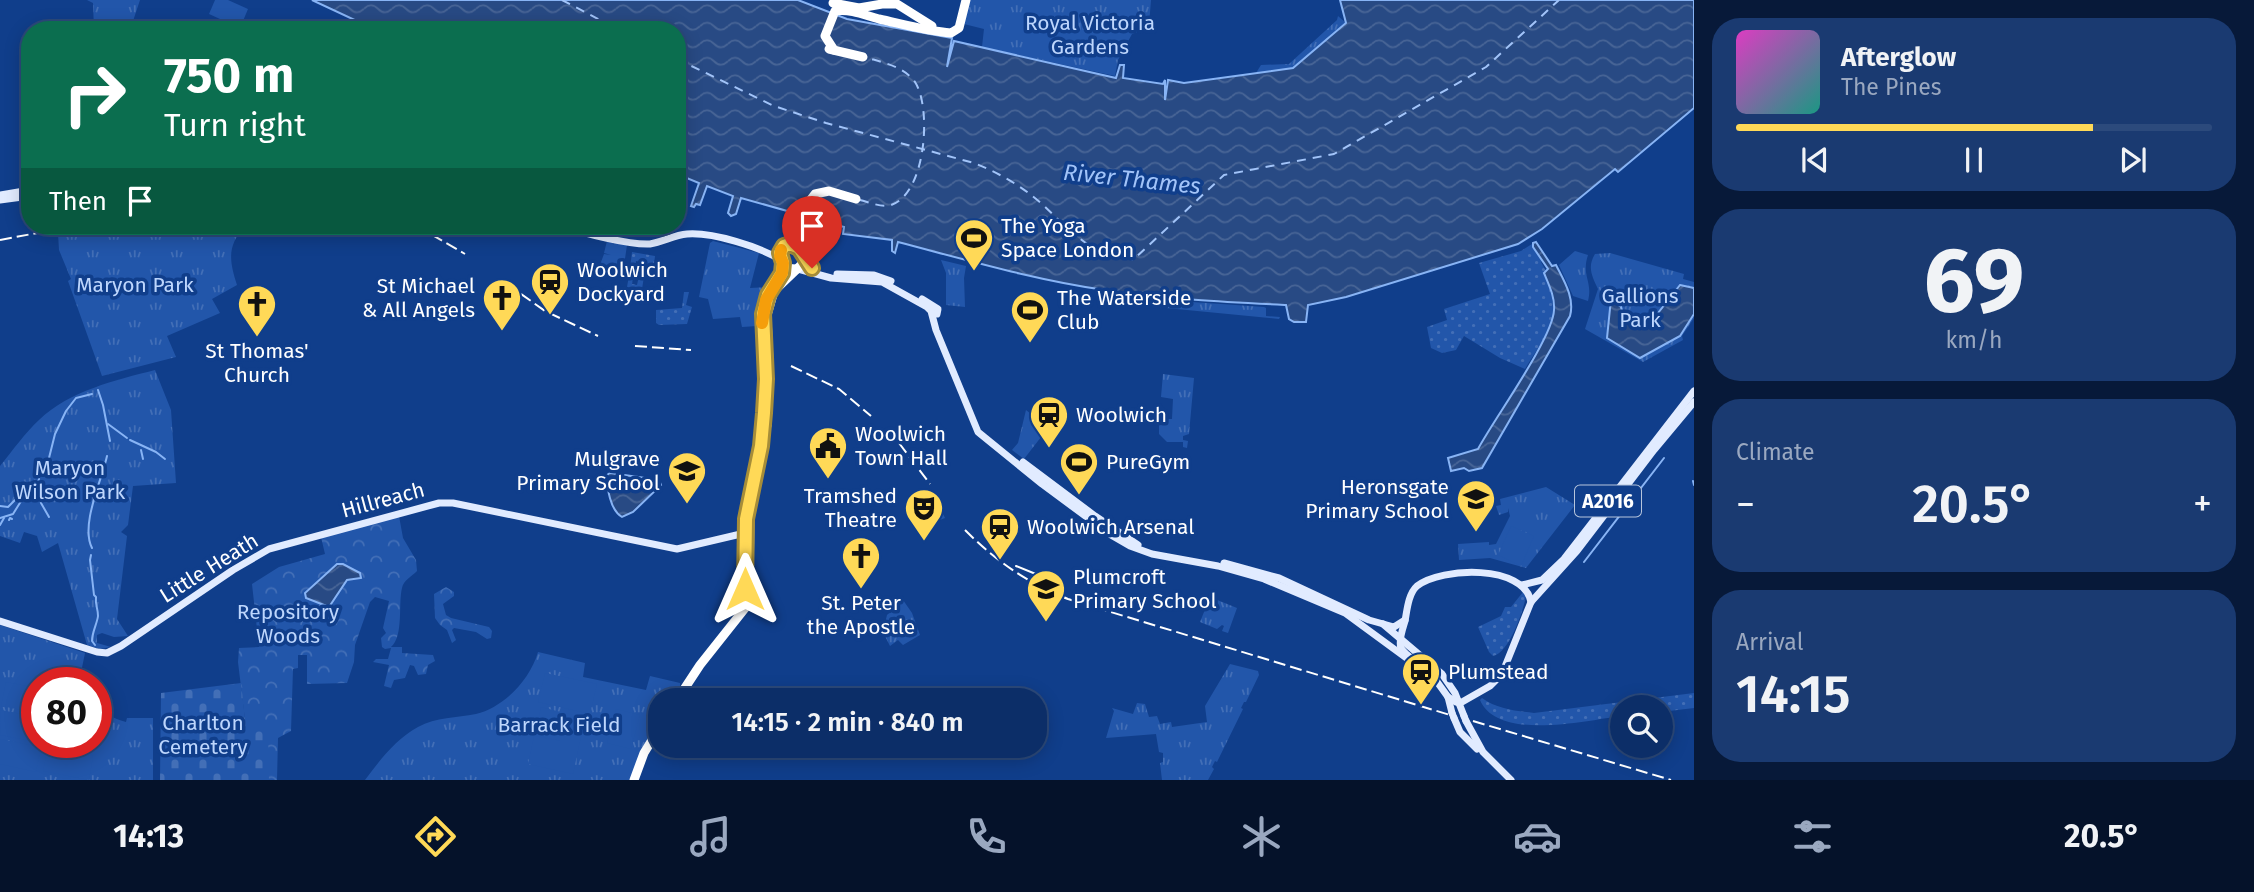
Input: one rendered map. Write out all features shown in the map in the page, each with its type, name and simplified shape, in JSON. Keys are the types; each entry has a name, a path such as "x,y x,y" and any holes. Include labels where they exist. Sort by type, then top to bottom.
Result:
{"highway":[{"path":"832,8 847,7 866,11 879,19 952,33 958,30 966,0"},
{"path":"832,8 866,11 890,3 897,4 924,23 944,29 961,22"},
{"path":"832,8 822,38 825,46 863,57"},
{"path":"745,604 747,507 763,427 766,379 763,314 768,295 781,274 780,253 797,236 810,200 818,192 832,192 856,199"},
{"path":"685,688 738,615 749,590 750,514 768,413 767,315 774,291 797,269 802,253 805,219"},
{"path":"786,245 793,244 802,253"},
{"path":"782,262 790,269 797,269"},
{"path":"635,780 648,749"}],"main road":[{"path":"0,195 21,194"},
{"path":"0,200 21,195"},
{"path":"686,235 700,234 769,250 786,245"},
{"path":"596,235 646,244 682,235"},
{"path":"769,250 782,262"},
{"path":"802,253 812,268 824,273 874,275 888,279 935,311"},
{"path":"797,269 831,278 882,282 935,311"},
{"path":"935,311 933,320 973,425 985,439 1134,543 1156,551 1271,575 1382,624 1442,674 1462,702 1465,719 1483,752"},
{"name":"A2016","path":"1522,585 1542,580 1564,559 1694,391"},
{"name":"A2016","path":"1462,702 1480,692 1502,674 1531,603 1577,551 1694,402"},
{"path":"1001,449 1125,544 1152,554 1253,575 1304,594 1351,617 1440,685 1465,737 1511,780"},
{"name":"Hillreach","path":"327,533 444,502 679,549 745,535"},
{"name":"Little Heath","path":"0,621 107,653 264,552 327,533"},
{"path":"1424,671 1421,664 1402,648 1400,640 1411,595 1416,587 1449,575 1469,572 1490,574 1522,585 1529,593 1531,603"},
{"path":"1382,624 1396,626 1405,621"},
{"path":"1448,697 1462,702"}],"green space":[{"path":"87,0 140,0 133,21 94,21 93,3"},
{"path":"215,0 228,0 248,9 243,21 224,21 209,14"},
{"name":"Royal Victoria Gardens","path":"970,0 1151,0 1149,25 1146,29 1132,34 1118,60 1115,76 982,47 984,29 964,24"},
{"path":"1338,16 1346,23 1293,68 1256,73 1261,65 1289,64 1337,20"},
{"name":"Maryon Park","path":"58,235 238,235 231,254 237,285 212,299 220,313 167,336 176,357 102,376 59,250"},
{"path":"607,241 614,242 613,245 615,242 627,245 622,279 597,273 604,254 611,255 604,253"},
{"path":"713,241 759,253 750,288 768,287 757,326 742,327 740,317 713,319 708,299 699,297 710,243"},
{"path":"1532,244 1543,260 1541,262 1546,271 1553,313 1547,333 1525,369 1500,358 1464,336 1456,350 1442,353 1431,348 1427,327 1447,320 1444,309 1490,294 1479,263 1521,251"},
{"name":"Gallions Park","path":"1575,251 1588,255 1588,301 1573,296 1559,265"},
{"path":"632,252 655,256 654,264 651,264 654,265 653,270 645,270 642,289 627,287 630,270 634,271 632,284 637,285 642,262 636,261 635,270 630,269"},
{"name":"Gallions Park","path":"1610,253 1684,274 1683,279 1694,282 1694,318 1682,336 1683,340 1643,362 1585,329 1598,289 1591,272 1591,263 1595,254"},
{"path":"941,260 966,266 965,307 946,305 946,273"},
{"path":"684,292 689,292 686,305 692,307 687,324 656,323 656,310 682,308"},
{"path":"1134,298 1264,307 1266,316 1280,317 1279,319 1115,303 1116,300"},
{"name":"Maryon Wilson Park","path":"155,370 171,410 176,483 133,486 128,525 121,532 127,536 117,619 128,636 114,637 102,633 97,635 97,643 111,647 100,649 87,645 58,543 42,552 37,536 24,532 20,543 0,536 0,466 34,425 64,401 94,388"},
{"path":"1163,374 1194,378 1189,434 1183,436 1183,440 1188,441 1187,448 1183,447 1183,442 1167,442 1159,434 1159,424 1163,424 1163,421 1159,421 1160,415 1172,419 1173,399 1161,397"},
{"path":"1026,410 1048,428 1024,459 1012,450 1018,443"},
{"path":"1546,487 1575,505 1526,568 1490,558 1459,560 1458,544 1496,544 1510,516 1508,508 1508,512 1499,515 1496,506 1501,505 1500,499"},
{"path":"933,494 945,518 916,529 909,502 911,498"},
{"name":"Repository Woods","path":"399,516 403,538 416,560 417,571 403,585 398,635 391,647 402,647 402,653 433,655 435,661 428,665 426,674 418,675 414,666 410,665 405,678 394,680 391,688 384,686 389,665 373,662 376,659 388,659 391,648 382,647 381,638 386,633 383,628 389,601 375,597 370,602 355,645 354,662 347,683 307,684 307,655 298,655 298,668 293,669 291,731 278,738 277,780 268,780 268,742 246,728 238,662 239,648 259,647 252,584 279,567 325,554 321,537","holes":["337,564 345,565 360,574 361,578 347,580 329,607 306,598 305,593"]},
{"path":"1511,526 1534,536 1521,566 1498,555"},
{"path":"446,587 454,592 454,596 443,604 446,615 489,627 492,631 491,638 454,628 452,630 456,640 452,643 447,630 435,618 434,594"},
{"path":"1523,592 1526,596 1522,612 1510,640 1493,656 1478,627 1501,616 1505,607 1511,607"},
{"path":"1210,597 1237,608 1228,633 1222,631 1222,625 1217,629 1200,622"},
{"path":"903,600 912,613 920,635 903,645 898,640 890,646 883,632 887,615"},
{"path":"0,625 85,653 82,667 21,667 21,758 112,758 112,716 126,722 127,718 153,718 153,780 0,780"},
{"name":"Barrack Field","path":"538,652 585,663 583,677 646,690 650,676 680,683 680,688 648,688 648,746 630,780 365,780 396,744 418,727 439,720 476,714 506,699 529,673"},
{"path":"1230,664 1258,671 1259,675 1208,780 1162,780 1160,763 1163,762 1163,753 1159,752 1156,734 1106,738 1114,711 1112,708 1133,714 1137,703 1145,704 1149,717 1157,716 1160,724 1171,722 1172,727 1207,722 1205,706"},
{"path":"545,673 597,684 590,714 538,702"},
{"path":"6,682 21,685 21,710 1,706"},
{"name":"Charlton Cemetery","path":"241,683 246,728 268,727 269,780 160,780 161,693"},
{"path":"1694,693 1694,708 1673,711 1673,696"},
{"path":"1482,698 1500,707 1534,713 1610,704 1610,718 1566,724 1524,725 1505,721 1490,713 1480,700"},
{"path":"541,707 585,718 573,774 528,764 534,736 561,741 535,735"},
{"path":"616,709 640,715 631,749 607,743"},
{"path":"1,710 21,714 21,739 0,735"},
{"path":"0,739 21,743 21,758 39,758 36,772 0,764"},
{"path":"46,758 93,758 89,780 43,771"}],"water":[{"name":"River Thames","path":"312,0 798,0 847,19 952,38 947,67 954,41 1116,78 1120,65 1124,65 1123,78 1163,84 1165,80 1165,100 1168,80 1184,83 1293,68 1346,23 1340,0 1694,0 1694,108 1618,172 1615,169 1542,229 1518,244 1346,297 1308,305 1306,322 1294,322 1289,319 1286,305 1173,298 1079,286 898,242 895,253 892,251 892,240 843,234 844,227 741,198 736,214 731,216 728,213 733,196 707,186 700,205 691,206 699,183 686,178 686,21 357,21"},
{"path":"1536,242 1552,266 1556,265 1565,283 1570,296 1570,316 1482,468 1451,471 1448,458 1478,449 1534,358 1551,323 1554,300 1544,273 1548,269 1533,247"},
{"path":"1680,285 1694,288 1694,314 1680,336 1640,358 1607,338 1611,299 1621,307 1625,322 1636,326 1658,313"},
{"path":"610,473 659,480 661,485 633,512 622,517 610,498 607,475"},
{"path":"337,564 343,564 360,573 361,578 347,580 329,607 306,598 305,593"}],"waterway":[{"path":"98,390 110,441"},
{"path":"41,469 48,462 55,434 66,411 76,398 92,394"},
{"path":"108,424 127,438"},
{"path":"130,440 165,459"},
{"path":"141,450 143,459"},
{"path":"92,548 89,538 90,515 107,456"},
{"path":"1584,562 1664,458"},
{"path":"26,494 38,484 40,473"},
{"path":"1693,481 1694,485"},
{"path":"38,484 41,503 49,517"},
{"path":"0,506 8,507 15,500 24,497"},
{"path":"0,518 13,514 23,498"},
{"path":"0,525 4,518"},
{"path":"9,520 12,519"},
{"path":"91,555 98,616 92,638 95,645"}],"ferry route":[{"path":"562,0 602,21"},
{"path":"686,63 774,106 974,163 1027,192 1092,247 1133,260 1224,175 1334,154 1486,67 1559,0"},
{"path":"860,200 887,206 903,198 912,185 918,168 924,129 920,94 915,82 900,69 868,58"}],"tram line":[{"path":"1016,566 1048,579"}],"railway":[{"path":"0,240 27,235"},
{"path":"432,235 465,254"},
{"path":"507,284 545,311 598,336"},
{"path":"635,346 691,350"},
{"path":"791,366 839,389 871,416"},
{"path":"899,443 930,484"},
{"path":"965,530 988,552 1013,570 1068,599 1450,715"},
{"path":"1473,721 1671,780"}],"slow traffic":[{"path":"762,323 766,300 782,273 781,250"}],"place":[{"name":"The Yoga Space London","path":"974,272"},
{"name":"Woolwich Dockyard","path":"550,316"},
{"name":"St Michael & All Angels","path":"502,332"},
{"name":"St Thomas' Church","path":"257,338"},
{"name":"The Waterside Club","path":"1030,344"},
{"name":"Woolwich","path":"1049,449"},
{"name":"Woolwich Town Hall","path":"828,480"},
{"name":"PureGym","path":"1079,496"},
{"name":"Mulgrave Primary School","path":"687,505"},
{"name":"Heronsgate Primary School","path":"1476,533"},
{"name":"Tramshed Theatre","path":"924,542"},
{"name":"Woolwich Arsenal","path":"1000,561"},
{"name":"St. Peter the Apostle","path":"861,590"},
{"name":"Plumcroft Primary School","path":"1046,623"},
{"name":"Plumstead","path":"1421,706"}],"route":[{"path":"745,589 746,519 761,446 764,413 766,379 763,314 771,289 782,273 780,251 784,246 797,246 812,268"}]}
